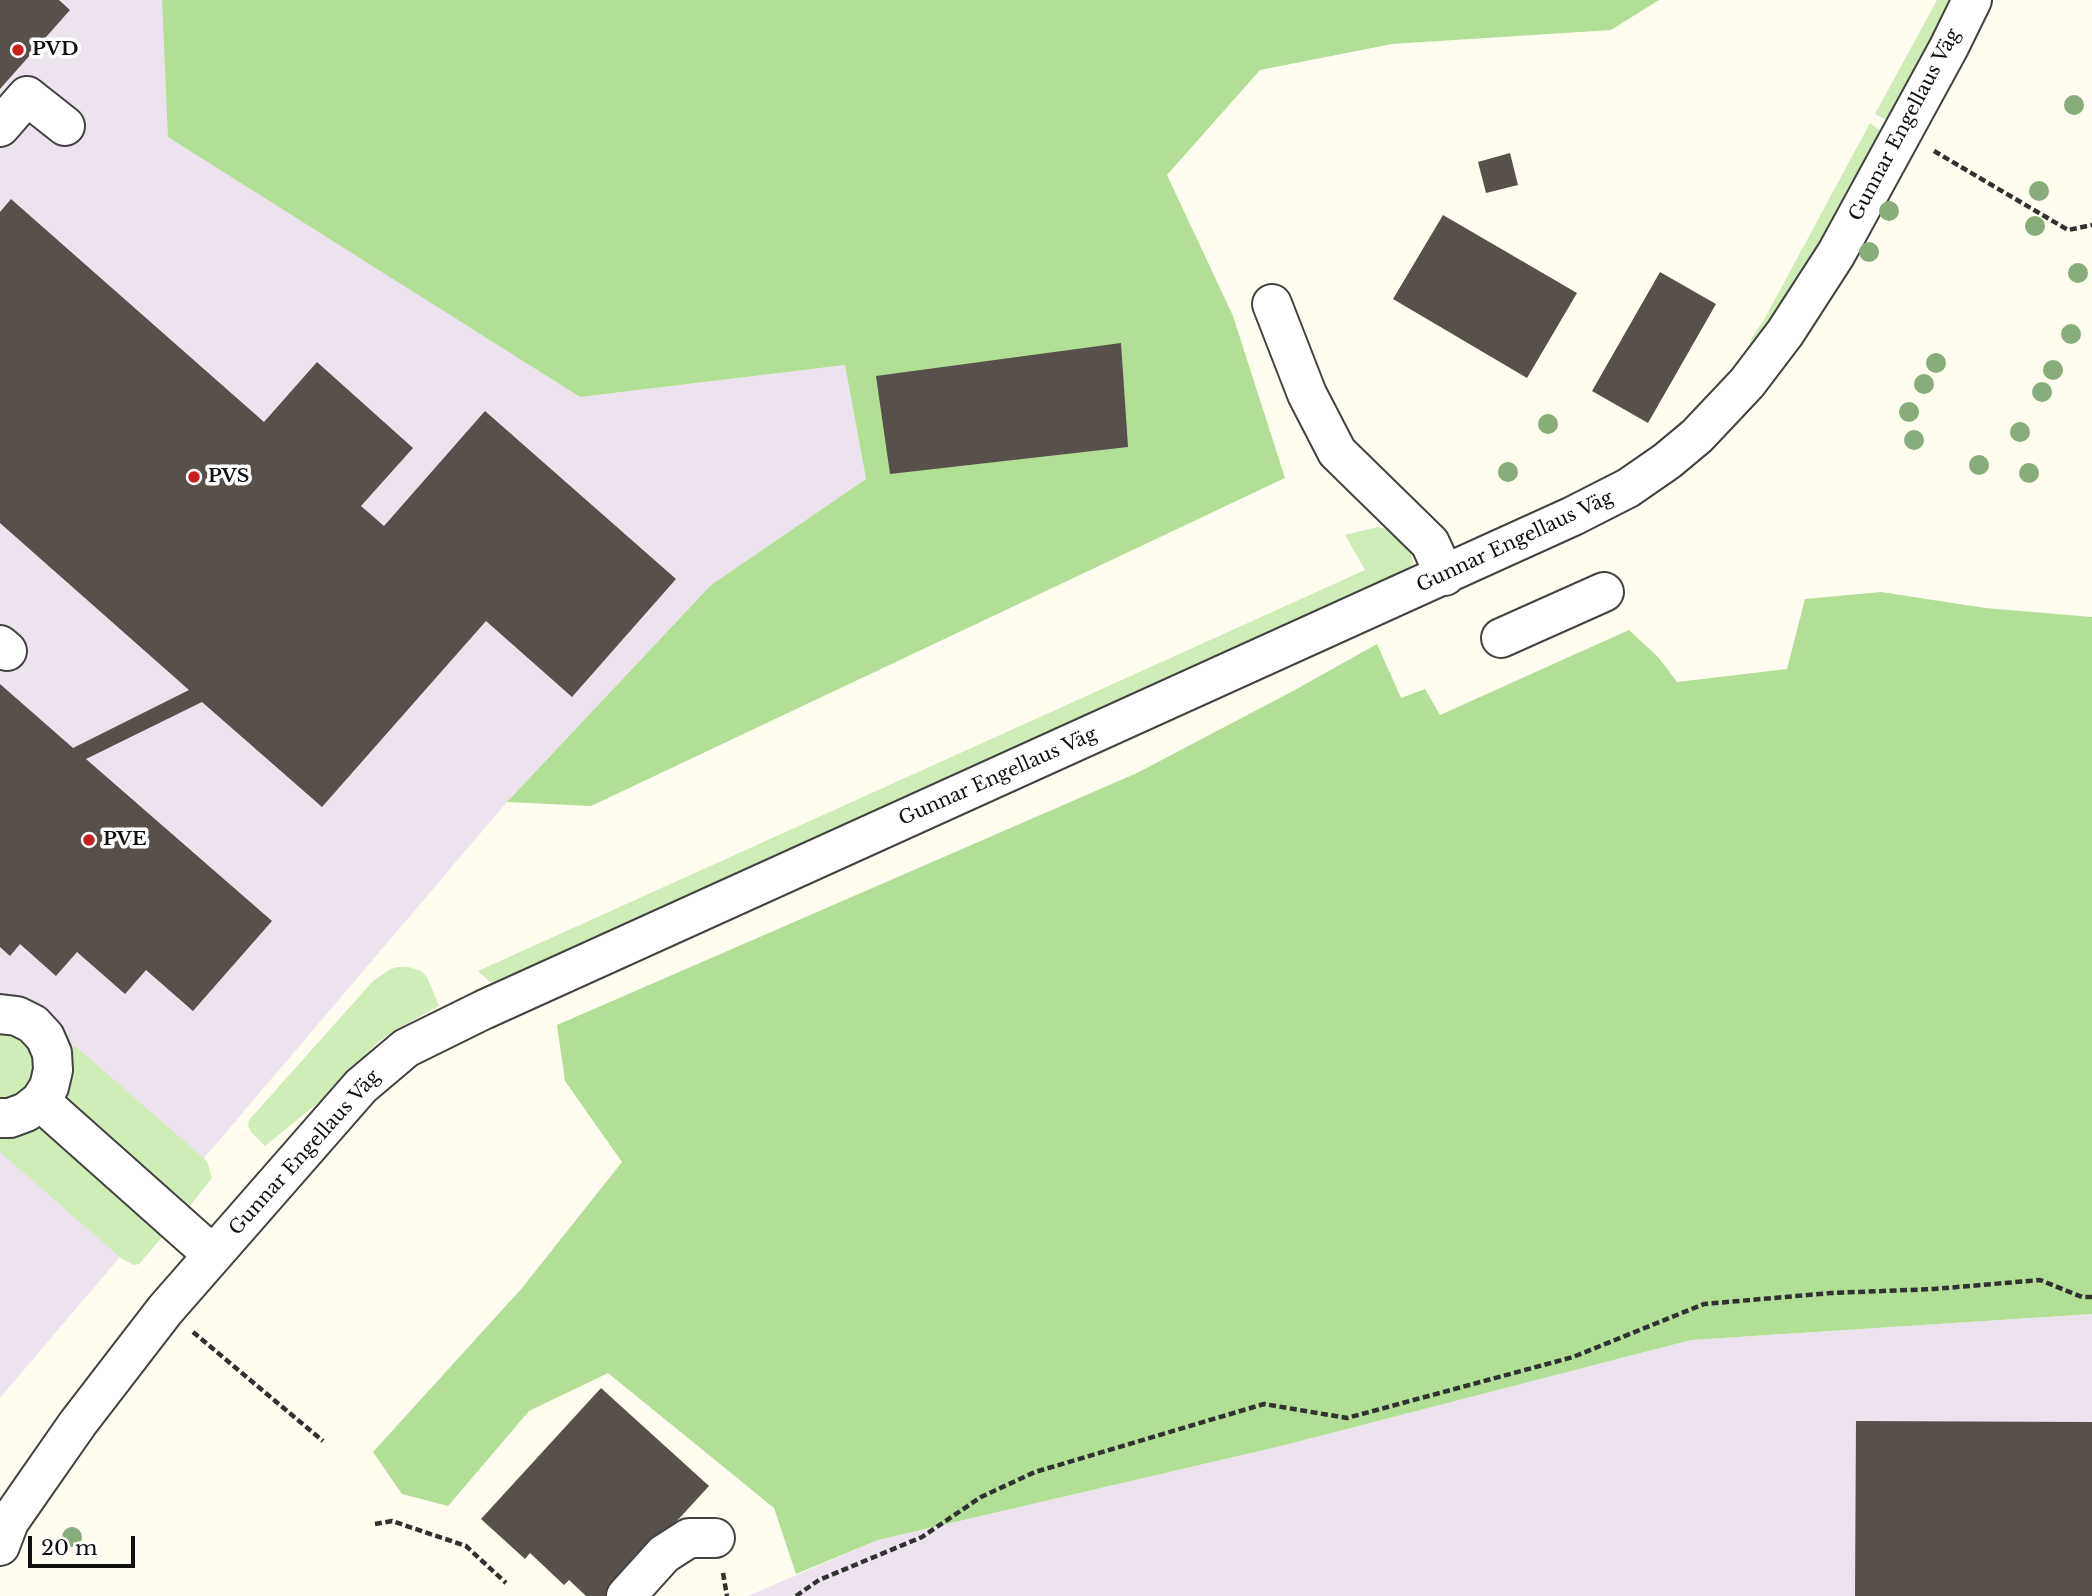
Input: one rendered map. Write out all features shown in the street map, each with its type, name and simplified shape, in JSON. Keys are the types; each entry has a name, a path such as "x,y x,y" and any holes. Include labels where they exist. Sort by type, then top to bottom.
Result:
{"street":[{"name":"Gunnar Engellaus Väg","path":"0,1546 9,1522 41,1475 165,1310 361,1086 406,1048 482,1010 1445,576 1628,488 1667,461 1697,436 1747,383 1785,334 1836,254 1972,0"},
{"path":"0,127 27,96 65,126"},
{"path":"1272,304 1307,394 1337,452 1430,543 1445,576"},
{"path":"1501,638 1604,593"},
{"path":"0,1014 17,1016 33,1024 45,1037 52,1053 54,1070 49,1087 40,1101 26,1112 10,1118 0,1118"},
{"path":"40,1101 213,1255"},
{"path":"626,1596 664,1554 690,1538 715,1538"}],"path":[{"path":"1901,132 2068,230 2092,225"},
{"path":"796,1596 820,1580 922,1537 981,1497 1035,1472 1264,1404 1347,1418 1573,1357 1704,1304 2040,1280 2082,1297 2092,1297"},
{"path":"165,1310 323,1441"},
{"path":"375,1524 393,1521 466,1546 506,1583"}],"shaded area":[{"path":"0,0 162,0 169,137 580,397 845,365 866,479 711,585 507,802 0,1398"},
{"path":"2092,1314 2092,1596 748,1596 878,1540 1285,1445 1691,1340"}],"green space":[{"path":"162,0 1659,0 1611,30 1392,44 1260,70 1167,175 1233,316 1285,478 591,806 507,802 711,585 866,479 845,365 580,397 168,137"},
{"path":"1937,0 1953,0 1889,121 1875,114"},
{"path":"1870,123 1882,132 1780,312 1748,351 1751,339 1765,318"},
{"path":"1378,527 1389,530 1410,548 1413,564 502,981 490,982 478,971 1365,570 1345,535"},
{"path":"1881,592 1985,608 2092,617 2092,1314 1691,1340 1285,1445 878,1540 796,1574 774,1508 608,1373 529,1411 448,1506 402,1494 373,1452 522,1288 622,1162 565,1081 557,1025 1137,773 1377,644 1401,698 1425,689 1440,715 1629,630 1658,657 1677,682 1787,669 1805,599"},
{"path":"397,967 421,971 427,977 439,1006 378,1042 329,1094 265,1146 251,1132 249,1120 373,981"},
{"path":"0,1025 23,1032 39,1065 25,1094 0,1103"},
{"path":"75,1046 207,1161 212,1178 189,1207 70,1101 65,1090 69,1049"},
{"path":"31,1124 43,1128 164,1235 139,1264 134,1265 122,1259 0,1152 0,1132"}],"building":[{"name":"PVD","path":"0,0 59,0 70,10 0,89"},
{"path":"1510,153 1518,185 1486,193 1478,162"},
{"name":"PVS","path":"11,199 264,422 317,362 413,448 361,506 384,526 485,411 676,579 572,697 486,621 322,807 202,702 86,759 272,921 193,1011 146,970 125,994 77,952 56,976 20,944 10,956 0,947 0,684 73,748 189,690 0,523 0,212"},
{"path":"1443,215 1577,293 1527,378 1393,299"},
{"path":"1660,272 1716,304 1648,423 1592,391"},
{"path":"1121,343 1128,447 890,474 876,376"},
{"path":"601,1388 709,1486 608,1596 586,1596 569,1580 564,1585 530,1553 525,1559 481,1519"},
{"path":"1856,1421 2092,1422 2092,1596 1855,1596"}],"place":[{"name":"PVD","path":"18,50"},
{"name":"PVS","path":"194,477"},
{"name":"PVE","path":"89,840"}]}
